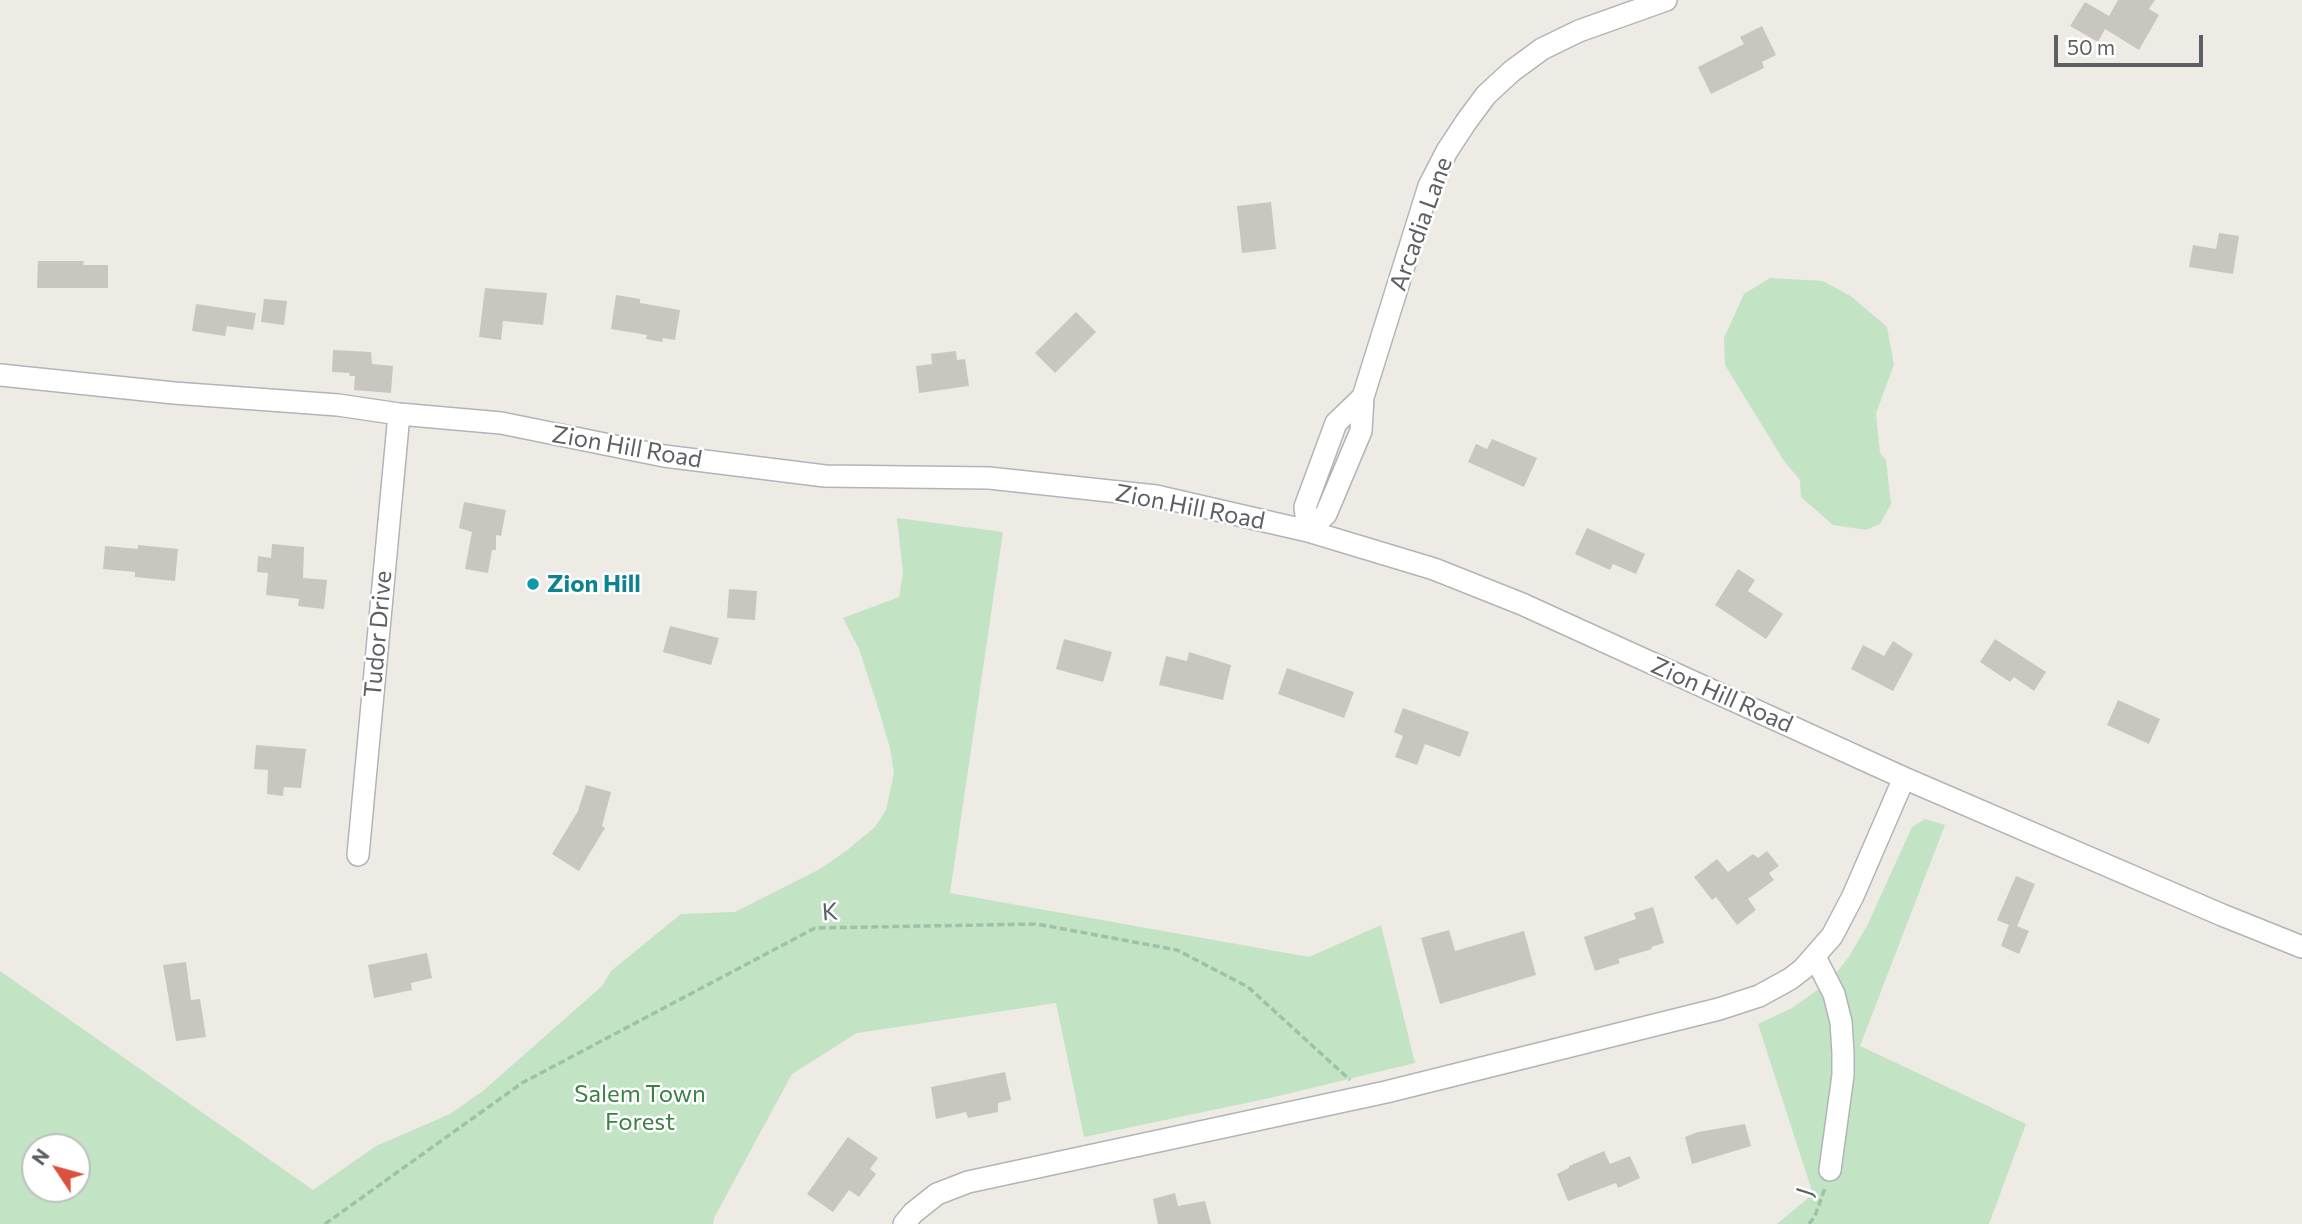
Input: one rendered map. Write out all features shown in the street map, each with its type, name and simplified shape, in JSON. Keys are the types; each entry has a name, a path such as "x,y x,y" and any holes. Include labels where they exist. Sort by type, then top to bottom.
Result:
{"street":[{"name":"Arcadia Lane","path":"1308,531 1326,514 1360,431 1363,397 1430,186 1447,151 1486,95 1542,49 1579,31 1665,0"},
{"name":"Zion Hill Road","path":"0,374 501,423 664,456 825,476 989,478 1156,496 1308,531 1434,569 1500,594 1904,778 2302,947"},
{"name":"Tudor Drive","path":"358,855 399,414"},
{"path":"904,1224 937,1194 968,1182 1368,1096 1719,1009 1759,996 1790,979 1815,957 1832,936 1853,897 1904,778"},
{"path":"1815,957 1834,994 1841,1022 1843,1075 1830,1170"}],"path":[{"name":"K","path":"325,1224 522,1083 815,928 1037,924 1177,950 1248,987 1368,1096"},
{"name":"J","path":"1809,1224 1823,1199 1830,1170"}],"green space":[{"path":"1770,278 1823,281 1852,297 1887,327 1894,365 1876,413 1880,453 1886,460 1891,504 1880,524 1866,530 1833,525 1801,497 1800,480 1784,461 1725,365 1724,338 1744,294"},
{"name":"Salem Town Forest","path":"897,518 1003,532 950,893 1309,957 1381,925 1415,1063 1270,1098 1084,1137 1056,1003 857,1033 792,1074 713,1224 0,1224 0,971 313,1190 376,1146 450,1114 483,1091 602,986 611,971 681,914 735,912 820,869 875,827 886,810 894,773 890,748 859,649 843,618 899,597 903,573"},
{"path":"1925,819 1945,825 1860,1046 2026,1124 1989,1224 1777,1224 1813,1194 1758,1024 1792,1008 1836,973 1867,926 1912,827"}],"building":[{"path":"2118,0 2155,0 2149,9 2159,15 2139,50 2105,29 2098,42 2070,26 2085,2 2109,16"},
{"path":"1762,26 1776,55 1762,62 1764,68 1711,94 1698,67 1744,44 1740,37"},
{"path":"1271,202 1276,249 1242,253 1237,206"},
{"path":"2219,233 2239,236 2233,274 2189,267 2193,245 2216,249"},
{"path":"38,261 84,261 83,265 108,265 108,288 37,288"},
{"path":"485,288 547,293 543,325 503,321 501,340 479,337"},
{"path":"616,295 640,299 640,303 680,310 675,340 663,338 662,342 646,339 647,335 611,329"},
{"path":"264,299 287,301 284,325 261,322"},
{"path":"196,304 256,313 253,330 227,326 225,336 192,331"},
{"path":"1076,312 1096,332 1055,373 1035,353"},
{"path":"333,350 371,352 372,364 393,366 391,393 354,390 355,376 332,372"},
{"path":"956,351 957,360 965,359 969,386 919,393 916,366 932,364 931,354"},
{"path":"1492,439 1537,458 1524,487 1468,462 1476,444 1487,449"},
{"path":"464,502 506,510 501,536 496,535 496,550 492,550 488,573 465,569 472,532 459,528"},
{"path":"1587,528 1645,554 1636,574 1613,564 1610,570 1575,554"},
{"path":"272,544 304,547 303,578 327,580 324,609 298,606 299,599 266,595 268,573 257,572 258,556 271,558"},
{"path":"138,545 178,549 175,581 135,577 135,572 103,569 105,546 138,549"},
{"path":"1738,569 1755,580 1748,591 1783,614 1766,639 1715,605"},
{"path":"729,589 757,591 755,620 727,618"},
{"path":"670,626 719,638 711,665 663,652"},
{"path":"1064,639 1112,652 1103,682 1056,669"},
{"path":"1995,639 2046,672 2034,691 2014,677 2010,682 1980,662"},
{"path":"1893,641 1913,654 1893,691 1851,669 1863,645 1884,656"},
{"path":"1189,652 1231,665 1223,700 1159,685 1166,656 1187,661"},
{"path":"1287,668 1354,692 1344,718 1278,694"},
{"path":"2118,700 2160,719 2149,744 2107,725"},
{"path":"1403,708 1469,732 1460,757 1425,744 1417,765 1395,757 1403,736 1394,732"},
{"path":"256,745 306,749 301,788 284,787 283,796 267,794 268,770 254,769"},
{"path":"586,785 611,792 602,826 605,828 579,871 552,854 578,811"},
{"path":"1767,851 1779,866 1769,873 1774,880 1748,899 1756,910 1737,925 1716,897 1712,900 1694,877 1717,859 1728,872 1753,854 1758,858"},
{"path":"2016,876 2035,884 2017,926 2029,931 2019,954 2001,946 2009,925 1997,920"},
{"path":"1653,907 1664,943 1618,959 1620,963 1595,971 1584,937 1636,919 1634,913"},
{"path":"1449,930 1455,951 1524,931 1536,975 1440,1004 1421,938"},
{"path":"427,953 432,978 411,983 412,990 374,998 368,965"},
{"path":"186,962 191,1000 200,999 206,1037 176,1041 163,965"},
{"path":"1005,1072 1011,1100 998,1103 998,1112 968,1118 966,1112 936,1119 931,1087"},
{"path":"1745,1124 1751,1146 1692,1164 1685,1137 1698,1132"},
{"path":"848,1137 878,1158 870,1169 876,1174 859,1197 849,1190 833,1212 807,1194"},
{"path":"1604,1151 1610,1164 1630,1156 1640,1178 1618,1188 1616,1183 1568,1201 1557,1174"},
{"path":"1175,1193 1178,1206 1205,1201 1211,1224 1158,1224 1153,1199"}],"place":[{"name":"Zion Hill","path":"533,584"}]}
